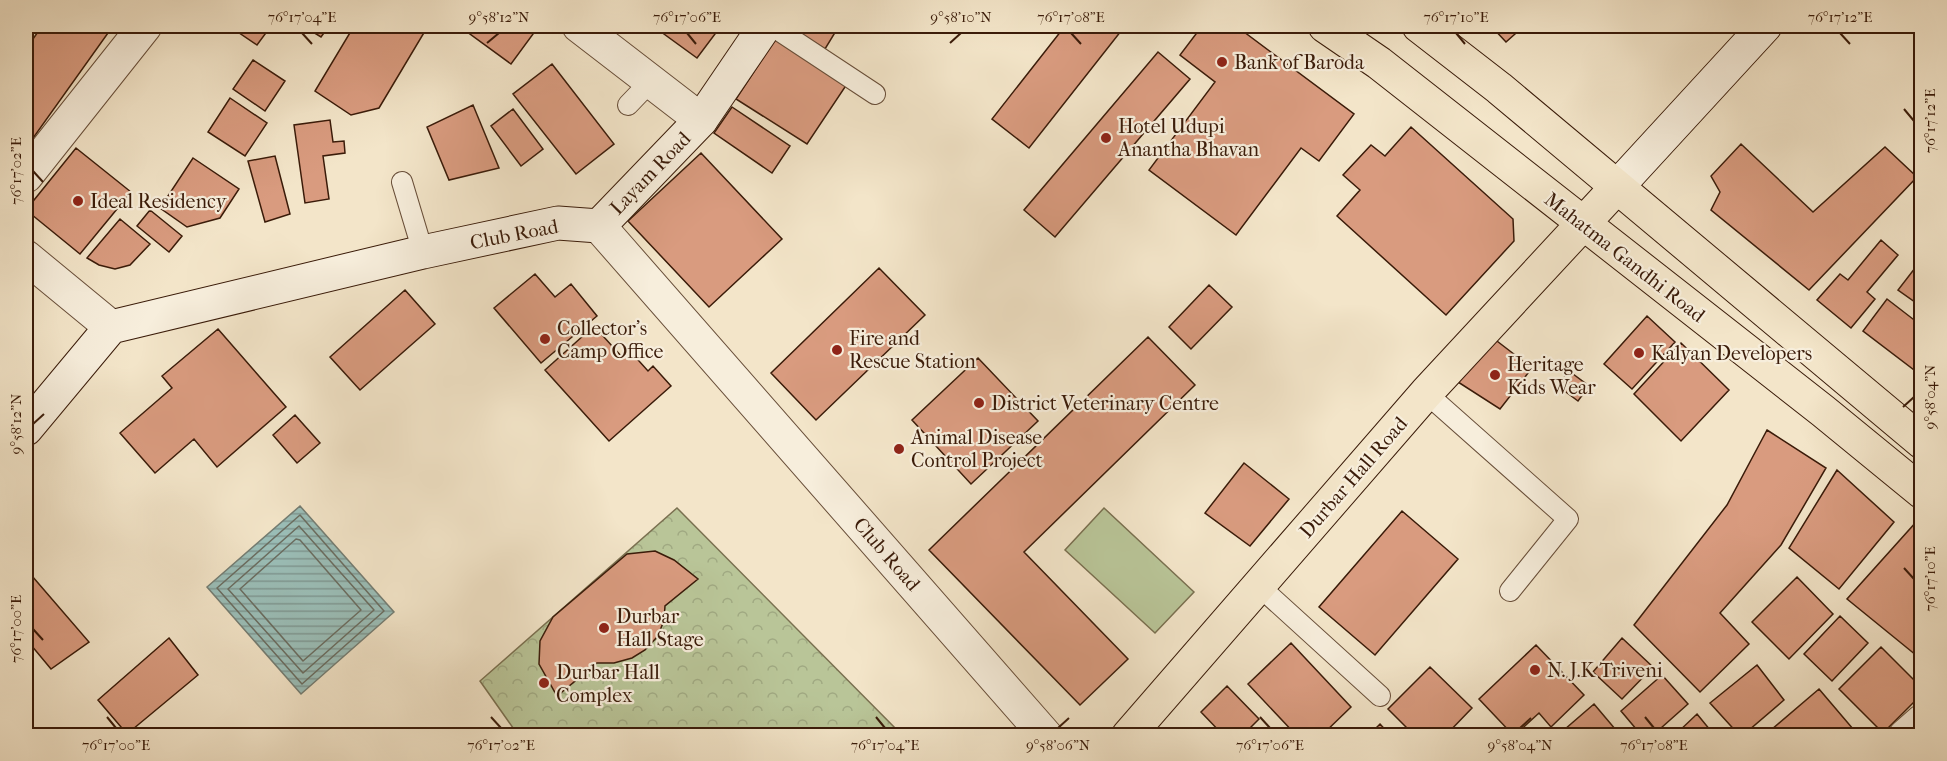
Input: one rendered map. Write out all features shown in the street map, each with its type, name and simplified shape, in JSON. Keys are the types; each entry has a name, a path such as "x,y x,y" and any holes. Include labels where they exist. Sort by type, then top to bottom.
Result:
{"main road":[{"name":"Mahatma Gandhi Road","path":"1325,26 1379,63 1823,411 1922,492"},
{"path":"1419,26 1499,88 1920,439"},
{"name":"Durbar Hall Road","path":"1128,735 1426,393 1617,187"}],"street":[{"path":"26,176 145,26"},
{"name":"Layam Road","path":"579,26 702,120"},
{"name":"Layam Road","path":"599,226 702,120 765,26"},
{"path":"1617,187 1765,26"},
{"name":"Club Road","path":"111,327 423,252 558,223 599,226 1046,735"},
{"path":"26,256 111,327 26,429"},
{"path":"1905,735 1922,721"}],"lane":[{"path":"772,26 875,94"},
{"path":"628,105 651,81"},
{"path":"402,182 423,252"},
{"path":"1426,393 1568,519 1510,591"},
{"path":"1259,586 1380,696"}],"green space":[{"path":"677,508 902,735 518,735 480,681"},
{"path":"1104,508 1194,592 1155,633 1065,550"}],"water":[{"path":"300,506 394,612 301,694 207,587"}],"building":[{"path":"42,26 113,26 26,148 26,49"},
{"path":"229,26 271,26 257,45"},
{"path":"303,26 329,26 321,37"},
{"path":"354,26 428,26 379,108 351,115 315,91"},
{"path":"459,26 530,26 536,30 511,64"},
{"path":"653,26 721,26 697,58"},
{"path":"788,26 839,26 825,49"},
{"path":"1065,26 1125,26 1029,148 992,119"},
{"path":"1202,26 1236,26 1354,114 1319,161 1301,148 1236,235 1149,170 1215,82 1180,55"},
{"path":"1491,26 1524,26 1506,42"},
{"path":"776,38 847,84 807,144 736,99"},
{"path":"1158,52 1190,79 1055,237 1024,210"},
{"path":"253,60 285,81 265,111 233,89"},
{"path":"552,64 614,144 576,174 513,94"},
{"path":"230,98 267,123 245,156 208,132"},
{"path":"473,105 499,168 449,180 427,127"},
{"path":"732,107 790,146 772,173 714,133"},
{"path":"513,109 543,149 521,166 491,126"},
{"path":"330,120 333,142 344,141 345,153 323,156 329,199 305,203 294,125"},
{"path":"1411,127 1513,219 1514,241 1446,315 1337,216 1360,190 1343,175 1371,145 1385,156"},
{"path":"1741,144 1813,212 1885,147 1917,177 1809,290 1711,210 1720,192 1711,176"},
{"name":"Ideal Residency","path":"76,148 131,192 80,254 26,210"},
{"path":"701,153 782,239 709,307 628,221"},
{"path":"275,156 290,214 265,222 248,161"},
{"path":"193,158 239,189 220,218 187,227 160,208"},
{"path":"150,210 182,236 169,252 137,226"},
{"path":"120,219 150,244 130,265 115,269 99,265 87,258"},
{"path":"1881,240 1898,255 1867,292 1875,299 1851,328 1817,300 1840,274 1848,280"},
{"path":"1922,259 1922,307 1898,290"},
{"path":"879,268 925,315 816,420 771,373"},
{"name":"Collector's Camp Office","path":"535,274 555,297 571,284 597,316 541,363 494,308"},
{"path":"1209,285 1232,307 1191,349 1169,327"},
{"path":"405,290 435,324 360,390 330,357"},
{"path":"1887,299 1922,326 1922,376 1863,331"},
{"name":"Kalyan Developers","path":"1647,316 1675,342 1632,389 1604,364"},
{"path":"594,326 622,357 630,351 648,371 653,366 671,386 609,441 545,370"},
{"path":"218,329 286,407 217,467 194,439 155,473 120,433 172,388 162,376"},
{"path":"1148,337 1195,385 1024,552 1128,659 1080,705 929,550"},
{"name":"Heritage Kids Wear","path":"1493,338 1532,368 1500,409 1458,382"},
{"path":"1681,343 1729,390 1681,441 1634,394"},
{"path":"978,358 1038,421 971,484 912,420"},
{"path":"1569,371 1589,386 1578,401 1558,386"},
{"path":"295,415 320,443 297,463 273,435"},
{"path":"1767,430 1826,468 1781,545 1720,613 1749,644 1700,692 1634,625 1727,505"},
{"path":"1244,463 1289,499 1250,546 1205,513"},
{"path":"1837,470 1894,522 1839,589 1789,548"},
{"path":"1402,511 1458,559 1375,655 1319,607"},
{"path":"1917,521 1922,524 1922,660 1847,599"},
{"name":"Durbar Hall Stage","path":"655,551 674,560 698,579 665,606 664,620 658,636 645,650 632,658 614,663 597,663 557,696 539,664 540,641 553,617 627,554"},
{"path":"26,569 89,642 51,669 26,639"},
{"path":"1797,577 1833,614 1789,659 1752,622"},
{"path":"1840,616 1868,643 1832,681 1804,654"},
{"path":"169,638 198,675 127,734 98,700"},
{"path":"1622,638 1653,667 1622,699 1593,672"},
{"path":"1291,643 1351,707 1321,736 1297,736 1248,684"},
{"name":"N. J.K Triveni","path":"1536,645 1584,695 1551,727 1539,713 1514,736 1479,699"},
{"path":"1881,647 1922,688 1922,694 1883,733 1839,689"},
{"path":"1757,665 1784,700 1740,736 1710,703"},
{"path":"1430,667 1472,708 1445,736 1415,736 1388,709"},
{"path":"1662,675 1688,704 1652,736 1642,736 1621,711"},
{"path":"1227,686 1259,719 1242,736 1224,736 1201,712"},
{"path":"1819,689 1859,736 1764,736"},
{"path":"1594,704 1621,736 1557,736"},
{"path":"1697,714 1715,736 1679,736 1677,733"},
{"path":"1380,724 1391,736 1368,736"}],"place":[{"name":"Bank of Baroda","path":"1222,62"},
{"name":"Hotel Udupi Anantha Bhavan","path":"1106,138"},
{"name":"Ideal Residency","path":"78,201"},
{"name":"Collector's Camp Office","path":"545,339"},
{"name":"Fire and Rescue Station","path":"837,350"},
{"name":"Kalyan Developers","path":"1639,353"},
{"name":"Heritage Kids Wear","path":"1495,375"},
{"name":"District Veterinary Centre","path":"979,403"},
{"name":"Animal Disease Control Project","path":"899,449"},
{"name":"Durbar Hall Stage","path":"604,628"},
{"name":"N. J.K Triveni","path":"1535,670"},
{"name":"Durbar Hall Complex","path":"544,683"}]}
